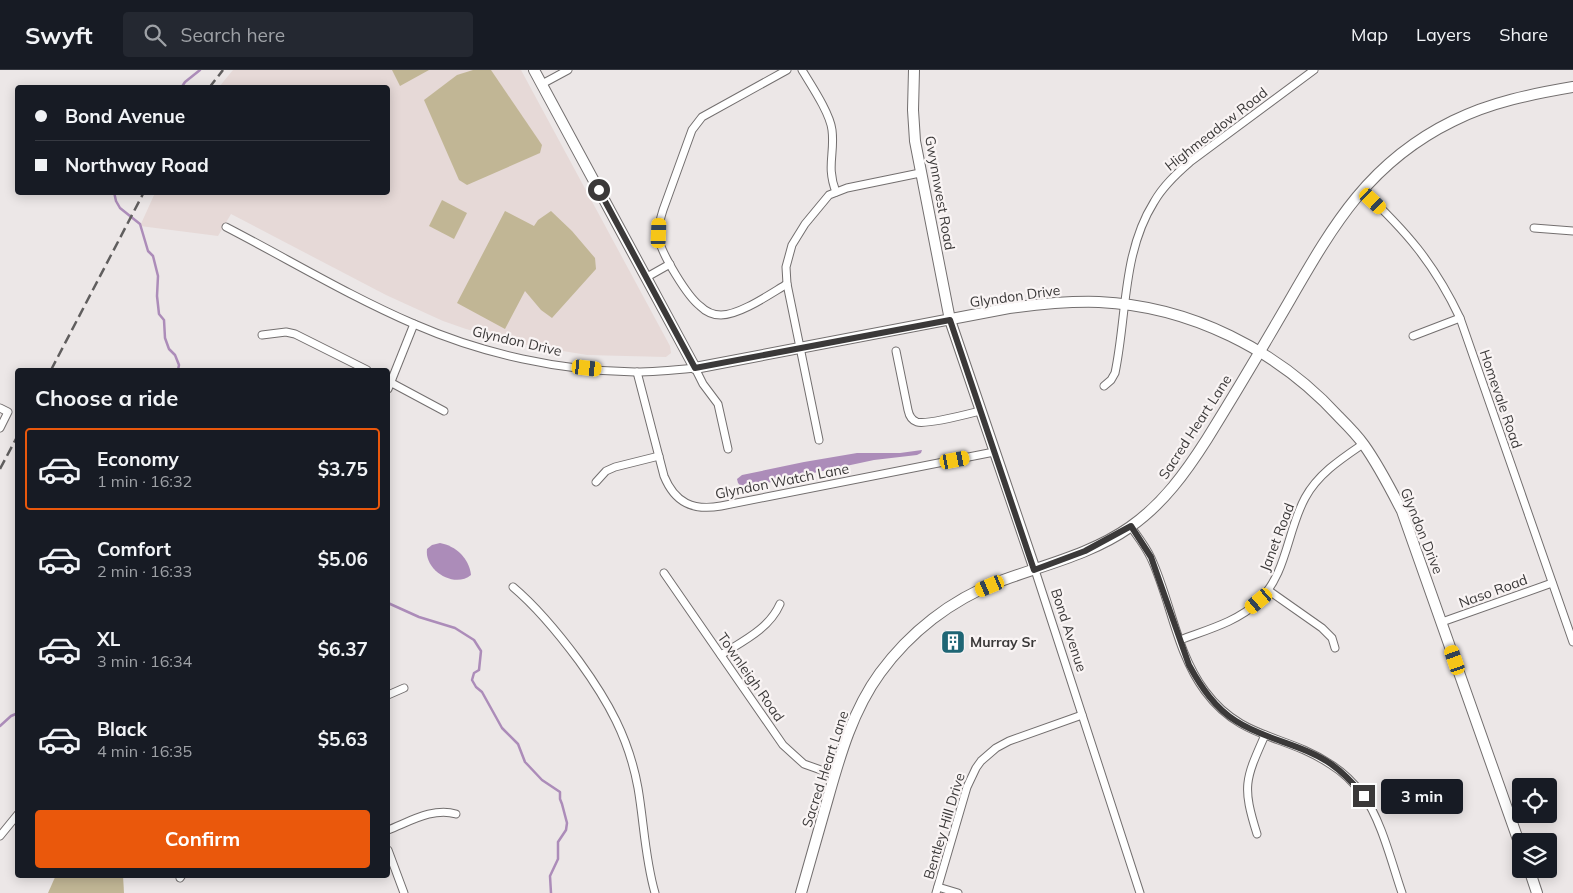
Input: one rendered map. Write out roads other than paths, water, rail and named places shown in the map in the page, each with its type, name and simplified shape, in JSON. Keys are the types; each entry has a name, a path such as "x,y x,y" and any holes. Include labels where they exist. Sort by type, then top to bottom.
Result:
{"street":[{"path":"534,70 707,391 718,404 728,449"},
{"path":"542,84 568,70"},
{"path":"787,284 741,309 721,315 712,314 698,305 692,298 670,264 660,241 659,223 692,130 702,117 788,70"},
{"path":"802,70 831,123 830,172 836,192"},
{"name":"Gwynnwest Road","path":"914,70 913,110 915,141 950,320"},
{"name":"Highmeadow Road","path":"1104,386 1111,380 1115,372 1130,268 1138,233 1154,201 1176,174 1206,149 1314,70"},
{"name":"Sacred Heart Lane","path":"801,893 848,733 861,702 879,674 900,649 928,622 964,598 999,582 1085,551 1131,526 1159,502 1188,468 1260,352 1335,225 1362,190 1408,148 1454,120 1508,100 1573,87"},
{"path":"819,440 787,284 786,267 792,244 823,201 836,192 920,173"},
{"name":"Homevale Road","path":"1362,190 1411,239 1438,277 1460,318 1573,642"},
{"name":"Glyndon Drive","path":"226,227 414,324 461,342 518,358 568,366 637,372 695,368 1039,304 1070,302 1125,305 1159,310 1196,321 1231,336 1284,367 1306,384 1363,444 1390,486 1402,511 1516,833"},
{"path":"1534,228 1573,231"},
{"path":"647,277 670,264"},
{"path":"1413,336 1460,318"},
{"name":"Bond Avenue","path":"950,320 1140,893"},
{"path":"390,382 414,324"},
{"path":"262,335 286,332 294,334 363,368"},
{"path":"896,351 909,416 914,421 925,422 980,411"},
{"name":"Glyndon Watch Lane","path":"637,372 666,481 674,495 700,508 710,508 994,452"},
{"path":"390,384 444,410"},
{"path":"0,408 8,412 0,428"},
{"name":"Janet Road","path":"1180,640 1236,618 1259,601 1276,576 1305,499 1324,473 1363,444"},
{"path":"596,482 606,471 615,467 659,456"},
{"path":"1131,526 1151,557 1189,665 1197,679 1214,702 1234,720 1330,763 1353,784 1364,796 1372,810 1402,893"},
{"name":"Townleigh Road","path":"664,573 783,745 804,764 835,775"},
{"name":"Naso Road","path":"1442,622 1552,583"},
{"path":"513,587 529,601 561,636 596,685 619,725 638,788 650,872 655,893"},
{"path":"1268,590 1322,628 1332,638 1335,648"},
{"path":"721,656 769,622 780,604"},
{"path":"390,694 404,688"},
{"name":"Bentley Hill Drive","path":"937,890 967,787 973,772 981,761 996,748 1009,741 1082,715"},
{"path":"1257,834 1249,808 1246,788 1251,766 1265,735"},
{"path":"390,829 431,813 448,812 456,814"},
{"path":"0,836 15,818"},
{"path":"390,855 404,893"},
{"path":"1531,878 1537,893"},
{"path":"937,890 958,893"}],"waterway":[{"path":"183,85 200,70"},
{"path":"115,195 120,208 140,224 148,251 153,256 158,276 157,296 159,314 164,320 165,338 169,349 175,355 178,368"},
{"path":"390,604 419,617 455,628 474,640 481,651 479,670 474,673 472,680 482,692 502,728 518,744 525,762 542,780 560,792 560,799 567,823 566,830 558,842 558,859 550,876 551,893"},
{"path":"0,726 15,714"}],"railway":[{"path":"211,85 223,70"},
{"path":"52,368 142,195"},
{"path":"0,469 15,441"}],"place":[{"name":"Murray Sr","path":"953,642"}]}
